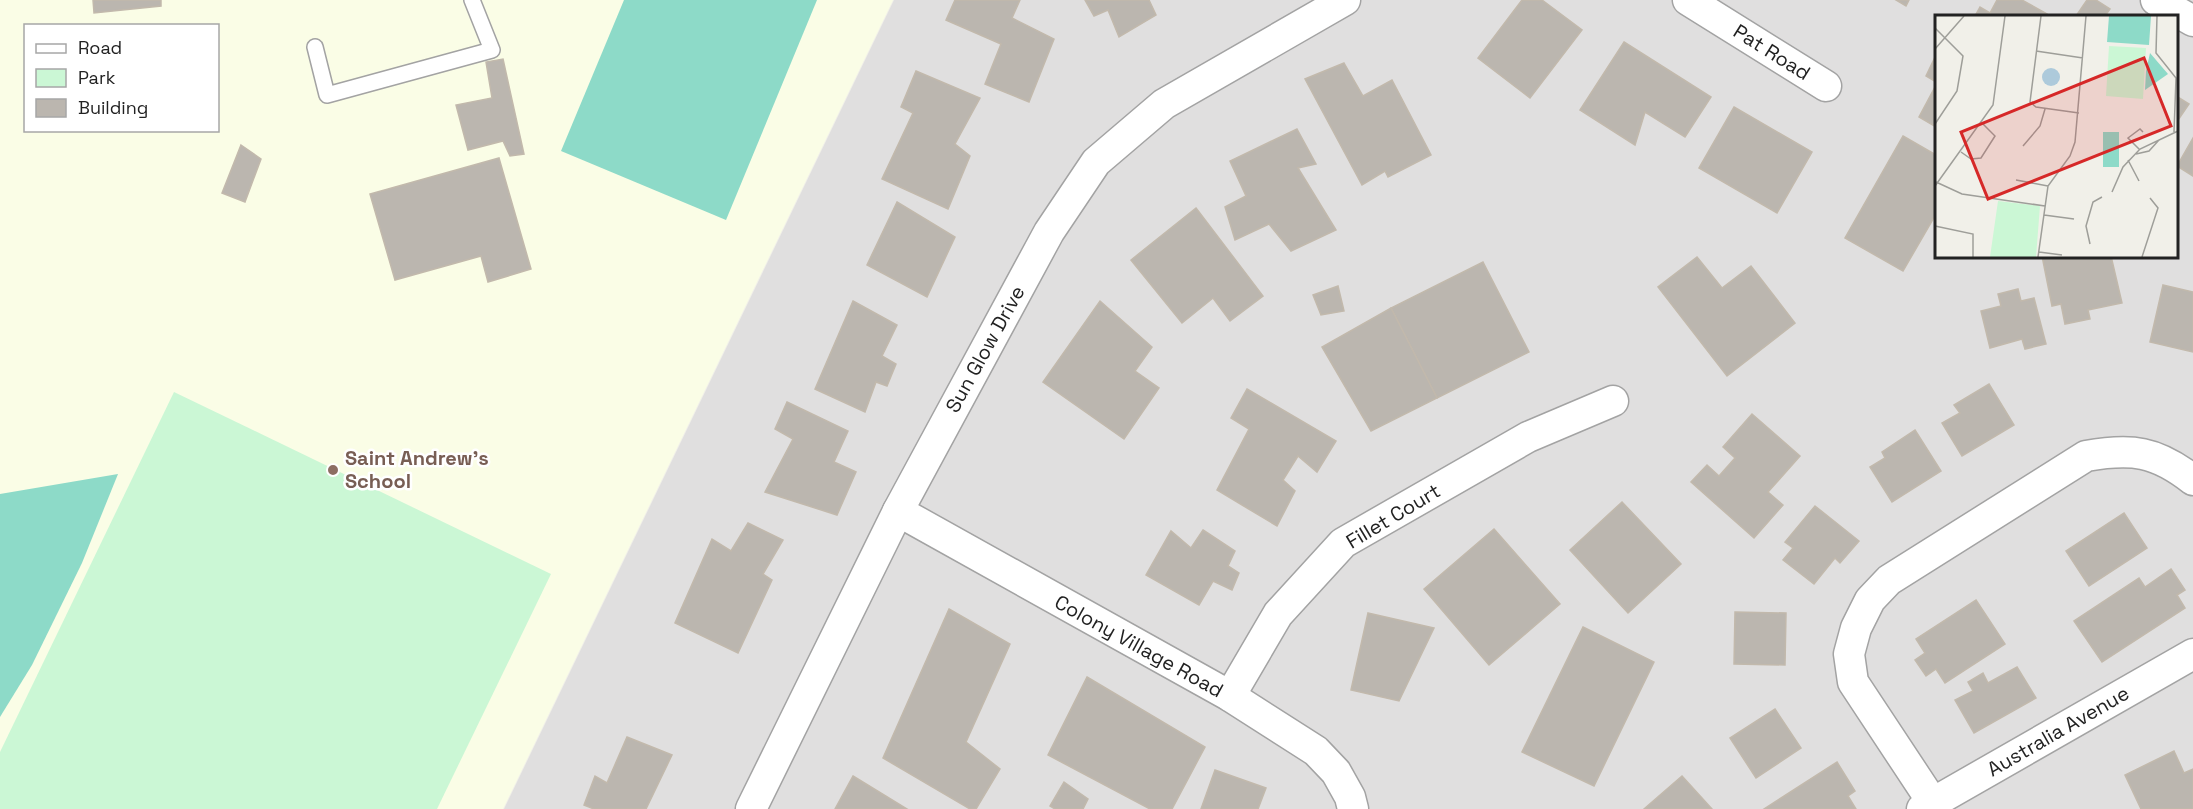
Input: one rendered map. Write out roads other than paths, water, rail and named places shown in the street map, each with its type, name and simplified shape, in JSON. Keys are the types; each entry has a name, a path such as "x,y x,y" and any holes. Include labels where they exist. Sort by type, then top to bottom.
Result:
{"street":[{"name":"Sun Glow Drive","path":"751,809 898,511 1049,232 1096,162 1164,104 1345,0"},
{"name":"Pat Road","path":"1688,0 1826,86"},
{"path":"2156,0 2193,21"},
{"name":"Fillet Court","path":"1230,696 1278,614 1343,543 1528,437 1613,401"},
{"path":"1928,806 1853,682 1849,654 1856,628 1870,600 1889,580 2086,456 2116,451 2146,454 2174,465 2193,480"},
{"name":"Colony Village Road","path":"898,511 1230,696 1316,751 1336,772 1350,797 1353,809"},
{"name":"Australia Avenue","path":"1928,806 2193,654"}],"lane":[{"path":"315,46 327,95 492,50 472,0"}],"place":[{"name":"Saint Andrew's School","path":"333,470"}]}
